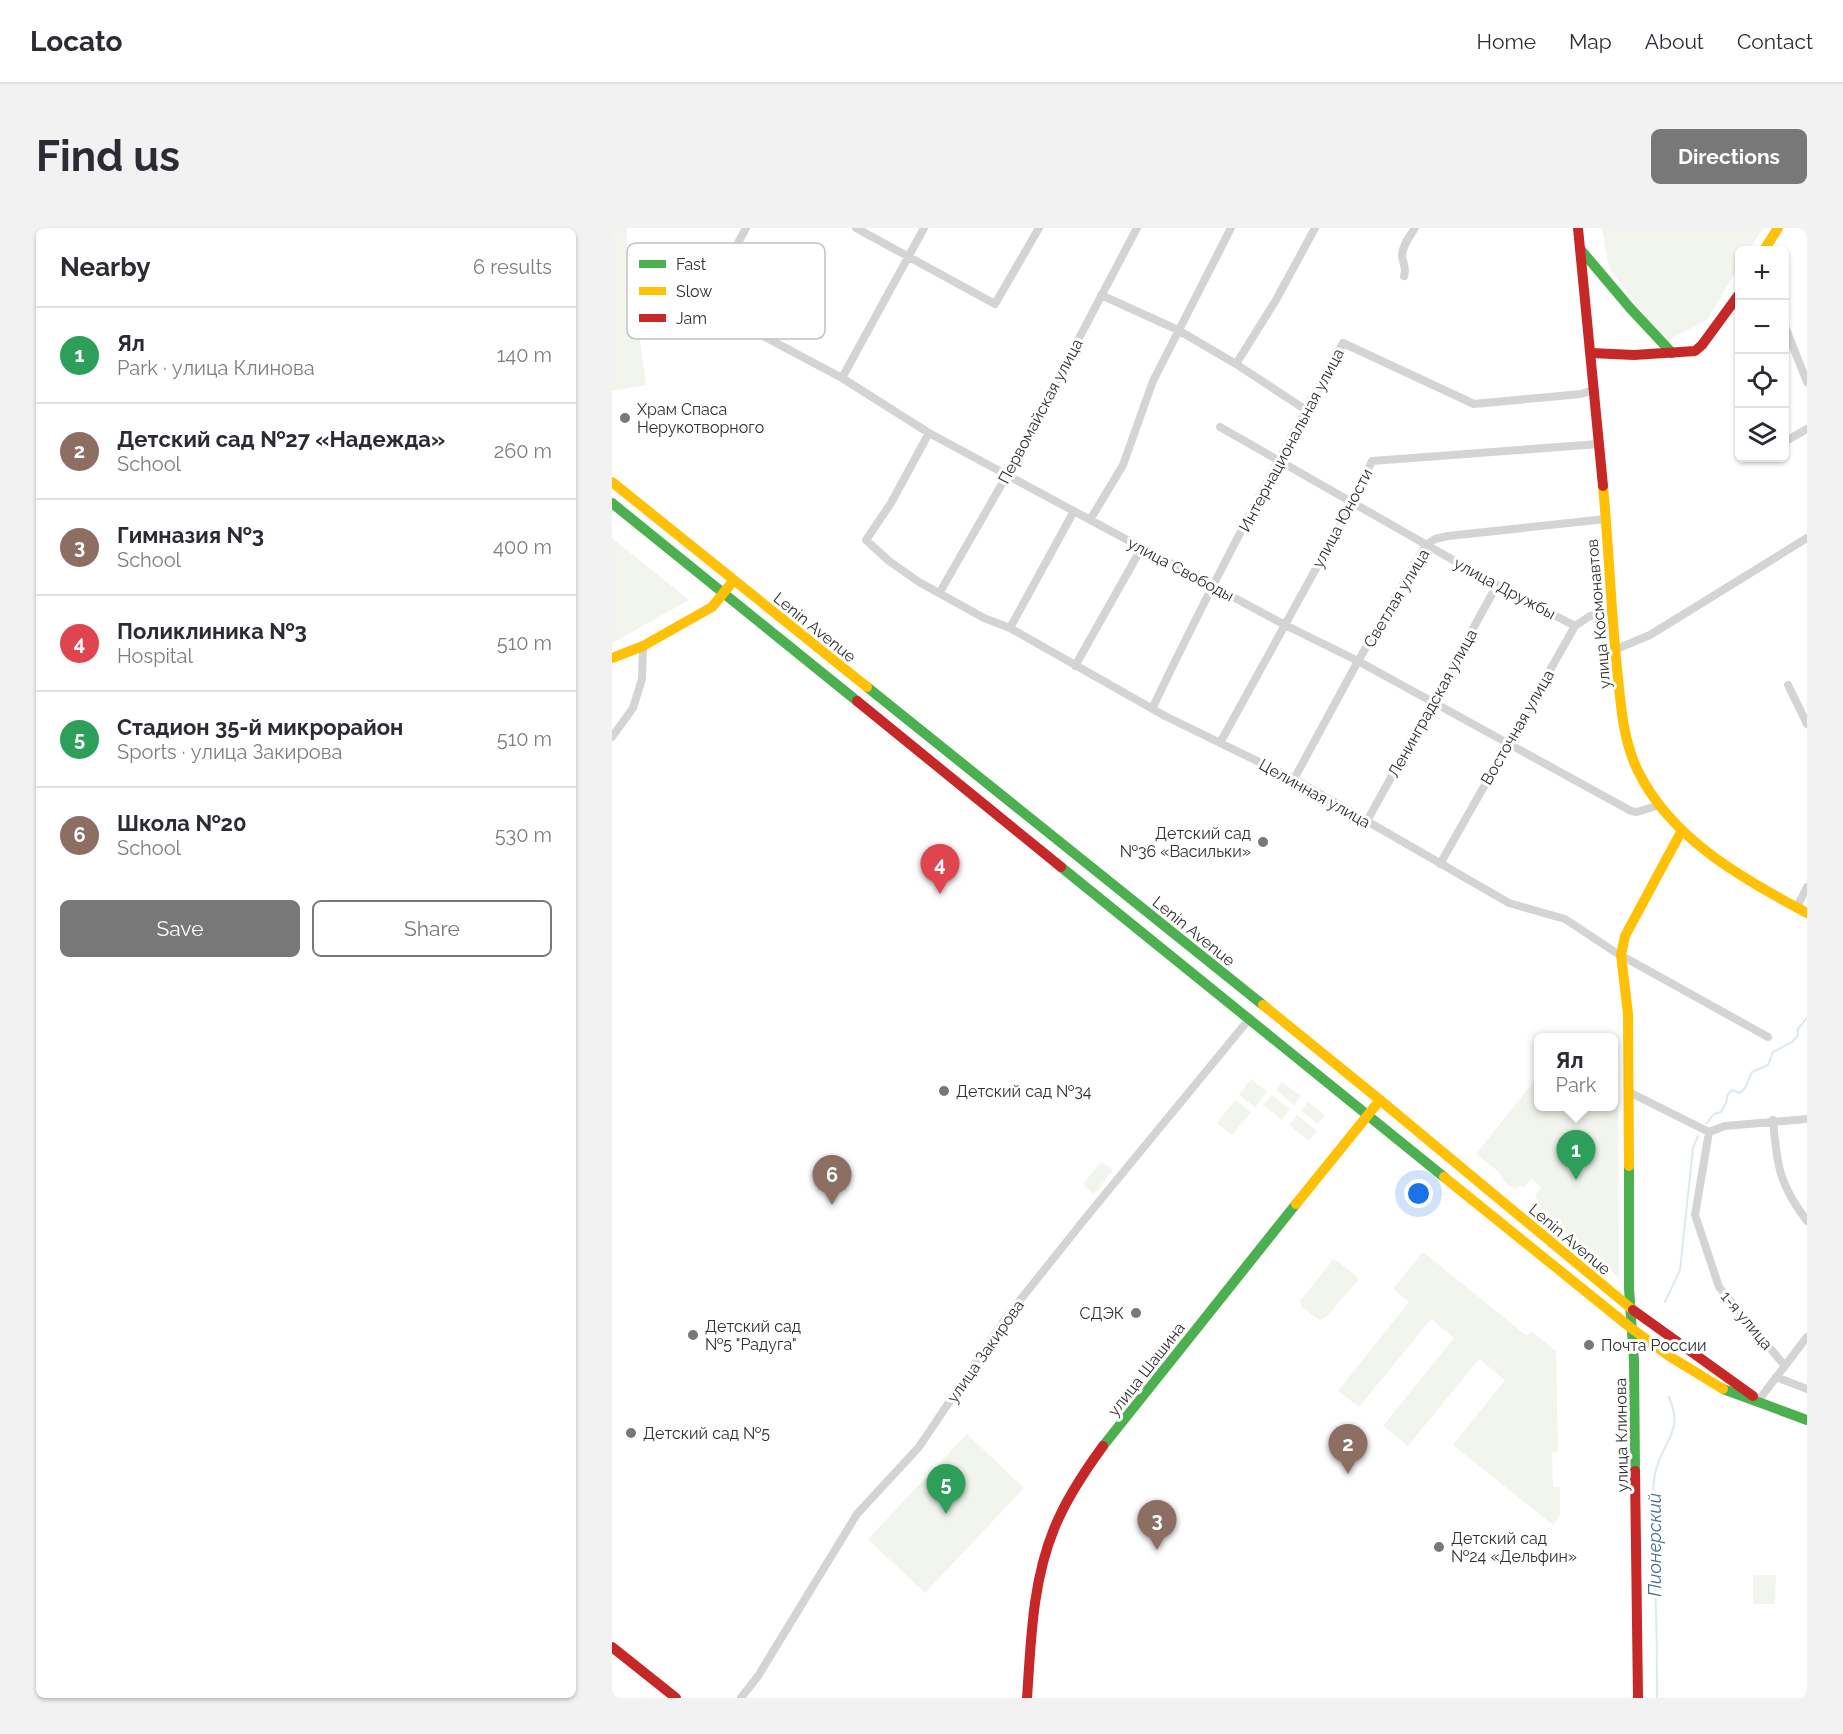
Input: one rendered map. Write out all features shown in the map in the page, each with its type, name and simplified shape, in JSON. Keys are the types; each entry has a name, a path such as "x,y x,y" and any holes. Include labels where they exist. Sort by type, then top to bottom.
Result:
{"main road":[{"name":"улица Космонавтов","path":"1578,228 1606,519 1614,650 1625,733 1633,761 1659,805 1682,830 1721,864 1802,910"},
{"path":"1767,246 1778,228"},
{"path":"1580,249 1630,309 1672,353"},
{"path":"1591,353 1634,355 1695,351 1702,345 1735,300"},
{"name":"Lenin Avenue","path":"612,482 1380,1100 1630,1308 1758,1401"},
{"name":"Lenin Avenue","path":"612,503 1631,1328 1691,1371 1735,1394 1807,1420"},
{"path":"612,658 643,646 712,607 734,580"},
{"path":"1621,955 1624,936 1682,830"},
{"path":"1117,911 1127,897"},
{"name":"улица Клинова","path":"1621,955 1628,1014 1630,1308 1634,1361 1638,1510 1638,1698"},
{"name":"улица Шашина","path":"1027,1698 1034,1607 1040,1576 1054,1527 1070,1496 1110,1438 1380,1100"},
{"path":"612,1647 676,1698"}],"street":[{"name":"улица Свободы","path":"738,243 746,228"},
{"path":"856,228 995,304 1039,228"},
{"path":"842,378 924,228"},
{"name":"Первомайская улица","path":"940,592 1006,475 1137,228"},
{"path":"1090,520 1123,465 1153,381 1231,228"},
{"path":"1236,364 1276,300 1315,228"},
{"path":"1404,276 1406,271 1402,254 1415,228"},
{"path":"1101,295 1178,330 1236,364 1306,410"},
{"path":"1789,335 1807,382"},
{"name":"улица Свободы","path":"769,339 842,378 929,433 1141,549 1358,661 1631,812 1659,805"},
{"name":"Интернациональная улица","path":"1152,709 1278,461 1343,343 1474,404 1581,394 1593,390"},
{"name":"улица Дружбы","path":"1220,427 1497,585 1575,626"},
{"path":"1789,440 1807,429"},
{"name":"Целинная улица","path":"929,433 891,503 866,540 889,561 919,582 984,618 1010,628 1152,709 1294,779 1509,903 1565,920 1621,955 1768,1037"},
{"name":"улица Юности","path":"1220,743 1352,503 1372,461 1599,444"},
{"path":"1010,628 1074,511"},
{"name":"Светлая улица","path":"1294,779 1358,661 1426,545 1435,539 1448,536 1606,519"},
{"path":"1614,650 1650,635 1807,538"},
{"path":"1075,666 1141,549"},
{"name":"Ленинградская улица","path":"1367,821 1497,585"},
{"path":"1575,626 1590,616 1612,612"},
{"name":"Восточная улица","path":"1440,864 1575,626"},
{"path":"612,736 633,708 642,679 643,646"},
{"path":"1788,685 1807,724"},
{"path":"1802,910 1807,887"},
{"name":"улица Закирова","path":"741,1698 758,1676 857,1514 919,1448 1005,1319 1250,1018"},
{"path":"1629,1092 1709,1132 1725,1126 1773,1120 1807,1119"},
{"path":"1773,1120 1777,1164 1785,1188 1807,1221"},
{"name":"1-я улица","path":"1709,1132 1695,1215 1719,1287 1785,1365"},
{"path":"1758,1401 1807,1337"},
{"path":"1776,1377 1807,1389"}],"shaded area":[{"path":"612,228 627,228 627,339 640,339 646,385 612,391"},
{"path":"1602,228 1763,228 1752,246 1735,246 1735,273 1707,320 1665,342 1609,268"},
{"path":"612,538 689,600 612,643"},
{"path":"1251,1079 1267,1092 1255,1107 1239,1095"},
{"path":"1534,1081 1534,1111 1618,1111 1618,1098 1619,1278 1533,1206 1537,1200 1535,1195 1541,1187 1531,1179 1524,1187 1519,1186 1515,1190 1504,1181 1499,1172 1476,1154"},
{"path":"1282,1082 1301,1096 1294,1105 1276,1090"},
{"path":"1272,1095 1290,1109 1282,1120 1263,1105"},
{"path":"1235,1100 1251,1112 1232,1135 1217,1123"},
{"path":"1308,1102 1325,1115 1318,1124 1301,1110"},
{"path":"1297,1115 1317,1131 1309,1141 1289,1125"},
{"path":"1101,1162 1112,1171 1093,1193 1085,1187 1084,1183"},
{"path":"1423,1252 1527,1336 1531,1331 1556,1351 1558,1452 1552,1452 1553,1487 1560,1487 1560,1515 1553,1525 1453,1445 1505,1380 1479,1359 1408,1446 1383,1426 1454,1338 1431,1319 1359,1407 1338,1391 1409,1302 1393,1289"},
{"path":"1333,1260 1336,1260 1358,1280 1327,1316 1320,1320 1302,1307 1300,1301"},
{"path":"967,1434 1024,1488 925,1593 868,1539"},
{"path":"1753,1575 1776,1575 1775,1604 1753,1604"}],"waterway":[{"name":"Пионерский","path":"1706,1124 1714,1114 1721,1112 1732,1090 1740,1093 1745,1088 1752,1072 1768,1065 1773,1052 1792,1042 1798,1035 1798,1029 1807,1018"},
{"name":"Пионерский","path":"1665,1302 1680,1270 1693,1148 1698,1136"},
{"name":"Пионерский","path":"1657,1698 1652,1503 1658,1463 1673,1429 1673,1409 1669,1397"}],"traffic: fast":[{"path":"1581,250 1672,353"},
{"path":"612,503 857,701"},
{"path":"867,687 1263,1005"},
{"path":"1061,867 1444,1177"},
{"path":"1629,1166 1629,1288 1634,1361 1635,1471"},
{"path":"1103,1446 1296,1204"},
{"path":"1723,1389 1807,1420"}],"traffic: slow":[{"path":"1767,246 1778,228"},
{"path":"612,482 867,687"},
{"path":"1603,486 1620,702 1626,737 1638,771 1652,795 1689,837 1734,871 1807,913"},
{"path":"612,658 643,646 712,607 734,580"},
{"path":"1629,1166 1628,1014 1621,955 1625,936 1682,830"},
{"path":"1263,1005 1633,1310"},
{"path":"1296,1204 1380,1100"},
{"path":"1444,1177 1631,1328 1669,1356 1723,1389"}],"traffic: jam":[{"path":"1578,228 1603,486"},
{"path":"1591,353 1634,355 1695,351 1702,345 1735,300"},
{"path":"857,701 1061,867"},
{"path":"1633,1310 1753,1396"},
{"path":"1027,1698 1031,1634 1037,1591 1047,1549 1070,1496 1103,1446"},
{"path":"1635,1471 1638,1698"},
{"path":"612,1647 676,1698"}],"place":[{"name":"Храм Спаса Нерукотворного","path":"625,418"},
{"name":"Детский сад №36 «Васильки»","path":"1263,842"},
{"name":"Поликлиника №3","path":"940,894"},
{"name":"Детский сад №34","path":"944,1091"},
{"name":"Ял","path":"1576,1180"},
{"name":"Школа №20","path":"832,1205"},
{"name":"СДЭК","path":"1136,1313"},
{"name":"Детский сад №5 \"Радуга\"","path":"693,1335"},
{"name":"Почта России","path":"1589,1345"},
{"name":"Детский сад №5","path":"631,1433"},
{"name":"Детский сад №27 «Надежда»","path":"1348,1474"},
{"name":"Стадион 35-й микрорайон","path":"946,1514"},
{"name":"Детский сад №24 «Дельфин»","path":"1439,1547"},
{"name":"Гимназия №3","path":"1157,1550"}]}
